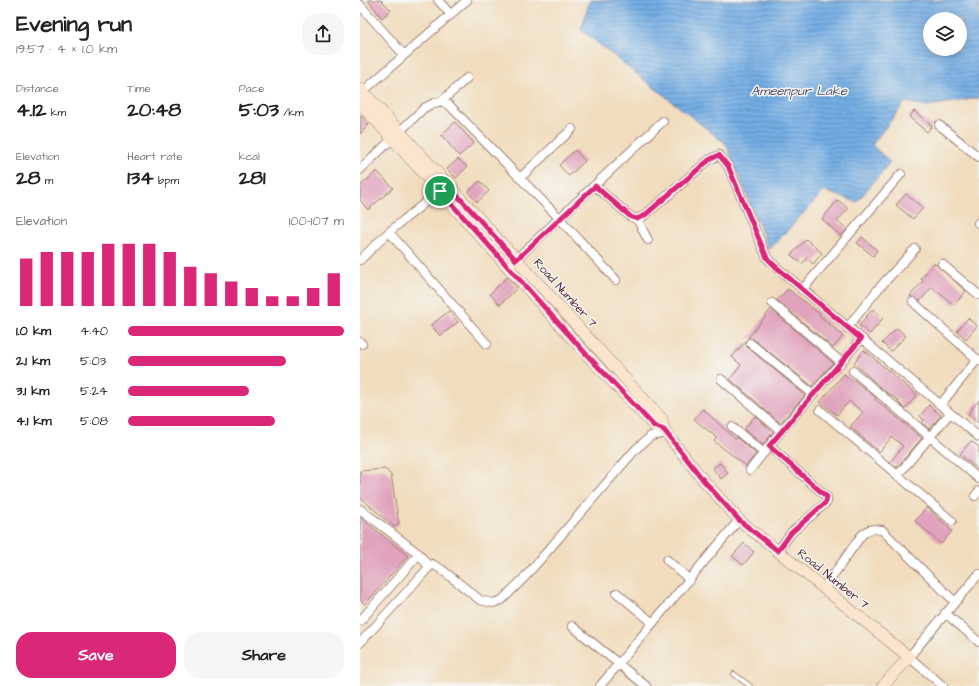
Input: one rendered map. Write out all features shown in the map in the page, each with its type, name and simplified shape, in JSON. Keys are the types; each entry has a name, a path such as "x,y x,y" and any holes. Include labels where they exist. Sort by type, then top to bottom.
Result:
{"street":[{"path":"438,0 451,15"},
{"path":"361,91 404,56 467,0"},
{"path":"360,5 404,56"},
{"path":"360,170 424,108 434,102 442,101 467,78"},
{"name":"Road Number 7","path":"361,91 396,136 443,188 512,263 560,307 662,419 666,431 704,481 739,520 909,657"},
{"path":"442,101 450,106 560,219 616,280"},
{"name":"Road Number 7","path":"360,103 396,136"},
{"path":"512,263 663,121"},
{"path":"939,125 979,157"},
{"path":"520,178 572,129"},
{"path":"637,219 645,215 709,160 719,155 728,166 767,258 847,328 979,437"},
{"path":"802,290 901,174"},
{"path":"595,186 631,217 637,219 648,240"},
{"path":"360,260 389,232 443,188"},
{"path":"389,232 487,344"},
{"path":"847,328 879,288 914,249"},
{"name":"Road Number 7","path":"512,263 552,315 654,426 666,431"},
{"path":"942,264 979,294"},
{"path":"913,302 978,361 940,405"},
{"path":"772,303 841,362"},
{"path":"552,315 560,307"},
{"path":"750,470 781,431 861,339"},
{"path":"750,343 813,394"},
{"path":"853,371 929,438 979,479"},
{"path":"721,379 781,431"},
{"path":"820,410 952,521"},
{"path":"897,476 950,413"},
{"path":"732,427 766,449 827,497 826,502 791,533 778,551"},
{"path":"360,643 432,564 441,568 480,600 493,603 502,600 525,577 636,449 650,436 666,431"},
{"path":"360,508 419,554 428,568"},
{"path":"600,686 739,520"},
{"path":"824,588 861,536 867,530 873,528 882,530 956,602"},
{"path":"360,621 419,554"},
{"path":"667,560 690,580"},
{"path":"883,686 978,577"},
{"path":"617,593 653,623"},
{"path":"946,613 979,642"},
{"path":"572,626 646,686"},
{"path":"909,657 944,686"}],"lane":[{"path":"734,674 750,686"}],"water":[{"name":"Ameenpur Lake","path":"590,0 979,0 979,98 928,106 905,102 872,145 890,162 857,202 824,191 769,250 726,144 581,30"}],"building":[{"path":"368,0 381,0 391,10 382,18"},
{"path":"914,111 932,126 927,132 909,117"},
{"path":"360,115 369,125 360,134"},
{"path":"455,122 474,143 459,156 441,135"},
{"path":"575,150 585,161 569,176 559,165"},
{"path":"458,159 467,167 456,178 447,169"},
{"path":"377,171 393,188 368,210 360,200 360,186"},
{"path":"480,181 489,191 477,202 468,192"},
{"path":"906,194 923,208 913,219 896,205"},
{"path":"838,200 848,209 837,221 847,229 841,236 822,219"},
{"path":"862,237 877,250 873,256 857,243"},
{"path":"806,239 822,253 813,264 807,258 802,264 791,255"},
{"path":"934,263 966,291 954,305 932,287 920,301 910,296 923,281 921,279"},
{"path":"507,277 517,288 500,305 490,294"},
{"path":"788,289 820,314 819,315 843,336 833,348 777,300"},
{"path":"771,309 833,363 812,386 753,339 748,338"},
{"path":"873,309 883,318 870,334 859,325"},
{"path":"449,311 458,322 440,336 431,325"},
{"path":"968,318 977,326 966,339 957,331"},
{"path":"897,328 906,336 891,351 882,343"},
{"path":"745,342 747,347 805,395 780,423 730,379 741,365 732,357"},
{"path":"864,350 917,395 905,409 898,402 899,401 883,390 854,363"},
{"path":"844,374 876,398 875,399 922,438 897,467 890,462 903,446 892,437 879,452 850,427 863,412 849,401 837,415 820,402"},
{"path":"979,400 979,423 968,414"},
{"path":"929,405 941,415 929,429 922,423 924,420 920,416"},
{"path":"703,409 735,439 737,438 756,454 746,466 714,441 717,438 694,419"},
{"path":"755,416 773,432 763,445 744,429"},
{"path":"971,441 979,447 979,470 960,454"},
{"path":"720,463 728,473 721,479 713,468"},
{"path":"385,469 391,475 399,524 394,527 360,497 360,471"},
{"path":"927,507 952,531 941,544 915,521"},
{"path":"360,517 408,556 365,604 360,600"},
{"path":"744,543 754,552 743,565 732,556"}],"route":[{"path":"719,155 724,159 744,200 767,258 802,290 861,339 769,446 827,497 822,508 791,533 778,551 739,520 704,481 664,430 654,426 587,355 440,191 447,184 516,260 595,186 631,217 637,219 645,215 709,160 719,155"}]}
